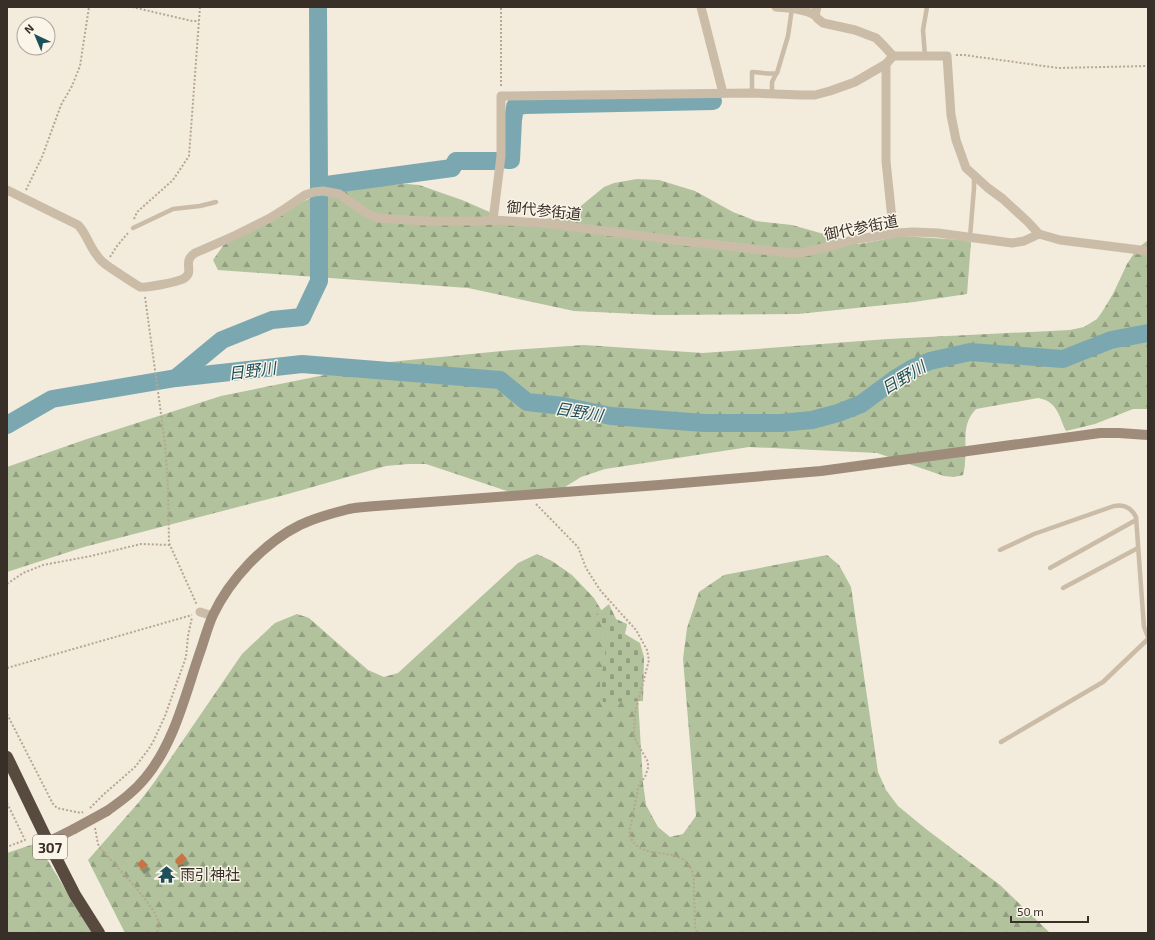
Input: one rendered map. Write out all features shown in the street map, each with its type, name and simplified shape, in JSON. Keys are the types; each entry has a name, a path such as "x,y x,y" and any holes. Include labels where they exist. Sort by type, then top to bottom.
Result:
{"highway":[{"name":"307","path":"7,757 75,895 99,933"}],"street":[{"path":"701,7 723,93"},
{"path":"776,7 792,8 809,12 816,11 817,18 823,23 855,30 876,38 893,56 948,56 951,115 956,140 966,168 973,175 1003,199 1039,234 1060,240 1148,251"},
{"path":"493,220 501,156 501,96 723,93 815,95 855,82 886,64 893,56"},
{"path":"886,64 886,161 892,219 896,233"},
{"path":"7,190 78,225 104,264 140,287"},
{"name":"御代参街道","path":"140,287 154,286 183,279 189,271 188,262 191,256 195,253 236,236 280,212 305,195 318,192 339,194 368,214 378,218 424,221 493,220 542,223 790,253 801,253 852,240 896,233 913,232 970,237 1012,244 1024,241 1039,234"},
{"path":"48,842 107,811 128,796 146,777 161,755 171,734 213,616 229,589 244,568 273,543 300,526 316,519 350,509 821,471 1100,433 1148,435"},
{"path":"200,612 213,616"}],"lane":[{"path":"925,56 924,30 927,7"},
{"path":"772,94 772,82 788,36 792,8"},
{"path":"752,93 752,72 776,74"},
{"path":"970,237 974,188 973,175"},
{"path":"133,228 173,209 200,206 216,202"},
{"path":"1000,550 1034,534 1114,506 1122,505 1129,507 1134,513 1136,520 1144,627 1148,638 1103,682 1001,742"},
{"path":"1050,568 1136,520"},
{"path":"1064,588 1138,548"}],"path":[{"path":"23,198 42,157 60,106 72,86 80,66 89,7"},
{"path":"132,7 192,21 199,21"},
{"path":"104,264 133,228 133,221 137,212 173,180 188,156 200,7"},
{"path":"501,7 501,96"},
{"path":"948,56 964,55 1058,68 1148,66"},
{"path":"140,287 144,295 147,312 165,443 170,545 200,612"},
{"path":"527,494 578,547 586,568 600,590 636,630 647,650 649,660 635,713 634,734 636,741 648,762 648,768 645,777 639,784 629,834 631,840 636,846 643,850 678,856 684,859 690,866 693,875 695,926 697,933"},
{"path":"7,584 23,573 43,565 91,556 141,544 170,545"},
{"path":"7,668 192,614 186,657 165,716 153,742 135,767 90,808 81,812 57,808 53,804 7,714"},
{"path":"7,803 25,840 7,847"},
{"path":"94,823 98,844 101,849 146,900 154,913 159,924 157,933"}],"green space":[{"path":"637,179 659,180 695,191 733,212 756,221 792,225 859,244 902,236 971,242 967,294 914,302 798,314 660,315 574,311 468,288 218,270 213,260 225,243 327,190 378,185 419,185 462,200 501,217 534,221 562,216 576,210 604,187 614,183"},
{"path":"1148,240 1148,409 1133,409 1095,424 1066,431 1053,406 1049,402 1038,398 976,409 971,415 966,427 965,464 963,475 954,477 944,476 877,453 749,447 605,469 581,477 549,495 513,493 426,464 386,466 288,494 84,547 7,572 7,467 84,440 221,396 389,362 512,350 584,345 703,353 888,339 1070,330 1084,327 1097,319 1113,294 1127,264 1137,249"},
{"path":"537,554 552,561 572,575 594,598 631,659 638,699 643,783 646,805 658,827 670,837 683,834 696,816 683,659 687,628 699,592 724,575 827,555 839,565 851,587 878,772 886,790 898,806 1000,885 1050,933 125,933 88,860 153,784 242,654 275,623 297,614 309,618 368,670 384,677 398,673 518,563"},
{"path":"609,604 616,619 627,624 625,634 640,643 644,657 643,701 603,702 600,685 605,656 606,635 596,615"},
{"path":"37,843 92,933 7,933 7,853"}],"building":[{"path":"182,853 187,859 181,865 178,865 175,860"},
{"path":"142,859 148,865 142,870 137,864"},
{"name":"雨引神社","path":"167,868 172,875 167,879 162,873"}],"waterway":[{"path":"176,378 222,340 272,320 302,317 319,281 318,7"},
{"path":"507,160 511,160 515,107 525,105 713,101"},
{"path":"319,186 452,168 456,161 497,161"},
{"name":"日野川","path":"7,425 52,399 176,378 302,364 500,380 527,402 563,406 611,416 704,423 781,423 812,420 838,413 861,404 895,379 913,368 930,361 970,352 1063,359 1111,340 1148,333"}],"place":[{"name":"雨引神社","path":"167,874"}]}
